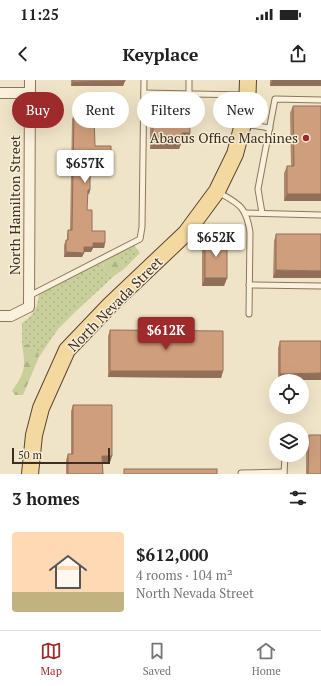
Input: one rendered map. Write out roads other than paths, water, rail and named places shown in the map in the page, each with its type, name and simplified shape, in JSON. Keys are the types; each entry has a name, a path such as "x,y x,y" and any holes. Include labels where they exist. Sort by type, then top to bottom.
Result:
{"main road":[{"name":"North Nevada Street","path":"30,474 34,435 41,408 67,350 110,305 186,233 217,190 235,154 242,128"}],"street":[{"name":"North Hamilton Street","path":"30,80 30,92"},
{"path":"0,93 12,93"},
{"name":"North Hamilton Street","path":"29,302 30,128"},
{"path":"0,316 11,316 29,302"}],"lane":[{"path":"144,80 144,92"},
{"path":"189,80 189,92"},
{"path":"205,92 248,87"},
{"path":"262,213 258,189 275,99 321,100"},
{"path":"29,302 140,239 142,227 143,128"},
{"path":"217,190 240,205 249,224 249,314"},
{"path":"245,213 321,215"},
{"path":"249,285 321,286"},
{"path":"241,473 284,473 285,462"}],"place":[{"name":"Abacus Office Machines","path":"306,138"}]}
